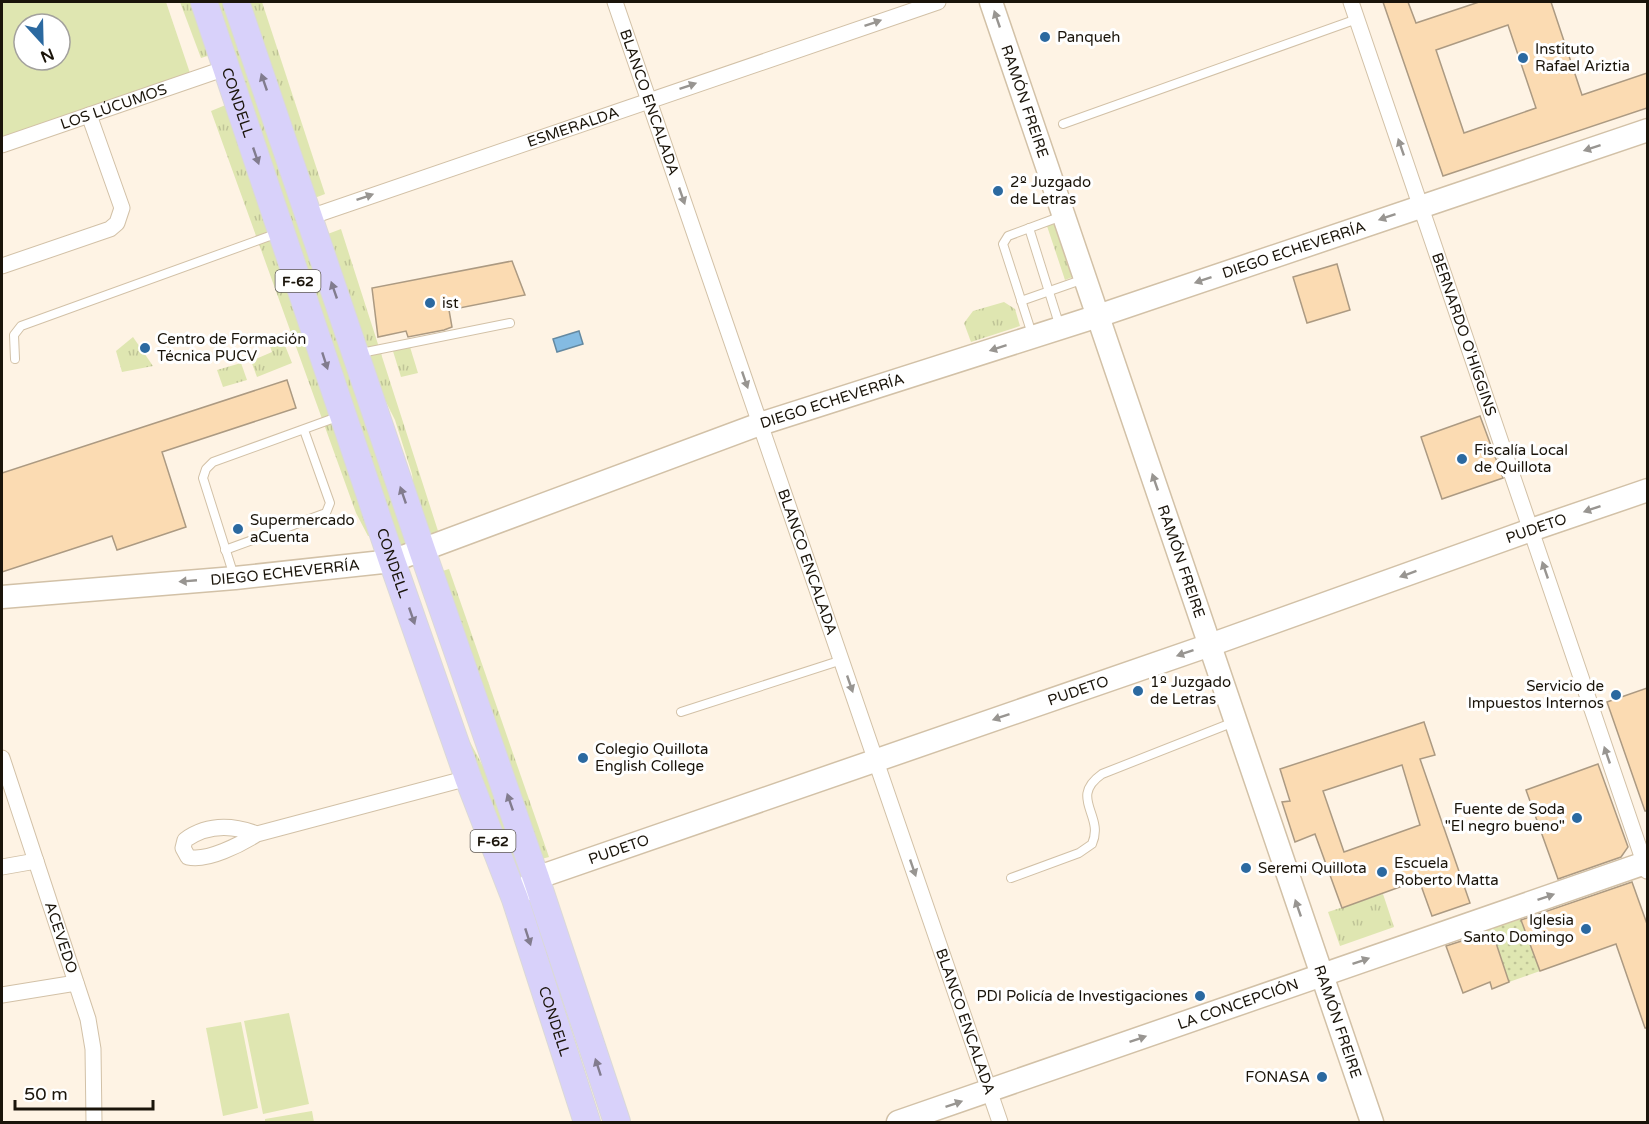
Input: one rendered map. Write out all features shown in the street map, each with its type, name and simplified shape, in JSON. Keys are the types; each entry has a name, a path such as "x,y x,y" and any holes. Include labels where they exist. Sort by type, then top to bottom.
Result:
{"main road":[{"name":"CONDELL","path":"204,2 392,561 468,778 515,899 587,1122"},
{"name":"CONDELL","path":"236,2 536,878 617,1122"},
{"name":"RAMÓN FREIRE","path":"991,2 1372,1122"},
{"name":"DIEGO ECHEVERRÍA","path":"2,597 235,578 392,561 760,424 1098,316 1647,130"},
{"name":"PUDETO","path":"515,899 536,878 1210,645 1647,490"},
{"name":"LA CONCEPCIÓN","path":"898,1122 990,1092 1321,975 1646,866"}],"street":[{"name":"BLANCO ENCALADA","path":"615,2 1000,1122"},
{"name":"ESMERALDA","path":"310,217 938,2"},
{"name":"BERNARDO O'HIGGINS","path":"1351,2 1646,866"},
{"name":"LOS LÚCUMOS","path":"2,145 226,68"},
{"path":"2,266 110,229 117,223 122,208 89,115"},
{"name":"ACEVEDO","path":"2,758 90,1032 94,1122"},
{"path":"257,834 468,778"},
{"path":"2,867 36,861"},
{"path":"2,995 76,983"}],"lane":[{"path":"1063,124 1357,19"},
{"path":"1033,337 1003,244 1008,236 1064,216"},
{"path":"1029,228 1060,328"},
{"path":"15,359 14,335 21,326 282,231"},
{"path":"1021,301 1085,279"},
{"path":"356,354 510,323"},
{"path":"235,578 203,478 208,466 213,462 343,415"},
{"path":"225,550 326,513 330,503 304,430"},
{"path":"681,712 842,660"},
{"path":"1011,878 1079,853 1092,844 1095,832 1086,794 1090,784 1102,774 1235,722"}],"green space":[{"path":"2,2 166,2 191,76 2,138"},
{"path":"180,2 200,2 217,53 201,58"},
{"path":"213,2 227,2 411,541 406,551 396,547"},
{"path":"245,2 262,2 325,194 312,199"},
{"path":"228,104 294,309 376,536 368,536 356,513 211,111"},
{"path":"1061,222 1078,275 1065,280 1047,226"},
{"path":"341,229 438,531 432,534 424,532 416,506 412,474 395,420 379,388 325,235"},
{"path":"1004,302 1015,309 1020,326 971,342 964,323 973,311"},
{"path":"280,333 292,363 257,377 251,361 272,352 267,338"},
{"path":"133,337 153,366 122,372 116,351"},
{"path":"410,347 418,373 401,377 392,348"},
{"path":"241,363 247,380 223,387 217,370"},
{"path":"449,569 549,857 538,860 439,572"},
{"path":"462,727 493,785 526,876 520,883"},
{"path":"1383,894 1394,927 1340,946 1328,912"},
{"path":"1521,919 1540,971 1509,982 1494,937 1476,943 1473,934"},
{"path":"289,1013 309,1104 263,1114 244,1021"},
{"path":"241,1022 258,1108 223,1116 206,1028"},
{"path":"312,1111 314,1122 265,1122 265,1119"}],"water":[{"path":"579,331 583,344 557,352 553,339"}],"building":[{"path":"1383,2 1408,2 1416,23 1479,2 1551,2 1582,95 1647,73 1647,108 1443,176","holes":["1508,25 1536,108 1464,133 1436,50"]},
{"name":"ist","path":"512,261 525,295 449,310 452,327 444,330 408,337 406,331 378,337 372,288"},
{"path":"1337,264 1350,310 1307,323 1293,277"},
{"path":"287,380 296,408 162,452 186,527 117,550 112,536 2,572 2,473"},
{"name":"Fiscalía Local de Quillota","path":"1480,416 1503,478 1442,499 1421,437"},
{"path":"1647,688 1647,811 1645,811 1607,702"},
{"path":"1424,722 1435,755 1420,759 1470,903 1432,916 1419,880 1342,908 1315,834 1295,842 1282,802 1290,801 1280,769","holes":["1402,765 1420,825 1344,852 1323,791"]},
{"name":"Fuente de Soda \"El negro bueno\"","path":"1598,764 1628,847 1621,857 1558,879 1526,790"},
{"name":"Iglesia Santo Domingo","path":"1632,882 1647,924 1647,1028 1645,1028 1616,944 1540,971 1521,920"},
{"path":"1474,937 1476,943 1494,937 1509,982 1492,989 1490,982 1463,993 1446,946"}],"place":[{"name":"Panqueh","path":"1045,37"},
{"name":"Instituto Rafael Ariztia","path":"1523,58"},
{"name":"2º Juzgado de Letras","path":"998,191"},
{"name":"ist","path":"430,303"},
{"name":"Centro de Formación Técnica PUCV","path":"145,348"},
{"name":"Fiscalía Local de Quillota","path":"1462,459"},
{"name":"Supermercado aCuenta","path":"238,529"},
{"name":"1º Juzgado de Letras","path":"1138,691"},
{"name":"Servicio de Impuestos Internos","path":"1616,695"},
{"name":"Colegio Quillota English College","path":"583,758"},
{"name":"Fuente de Soda \"El negro bueno\"","path":"1577,818"},
{"name":"Seremi Quillota","path":"1246,868"},
{"name":"Escuela Roberto Matta","path":"1382,872"},
{"name":"Iglesia Santo Domingo","path":"1586,929"},
{"name":"PDI Policía de Investigaciones","path":"1200,996"},
{"name":"FONASA","path":"1322,1077"}]}
